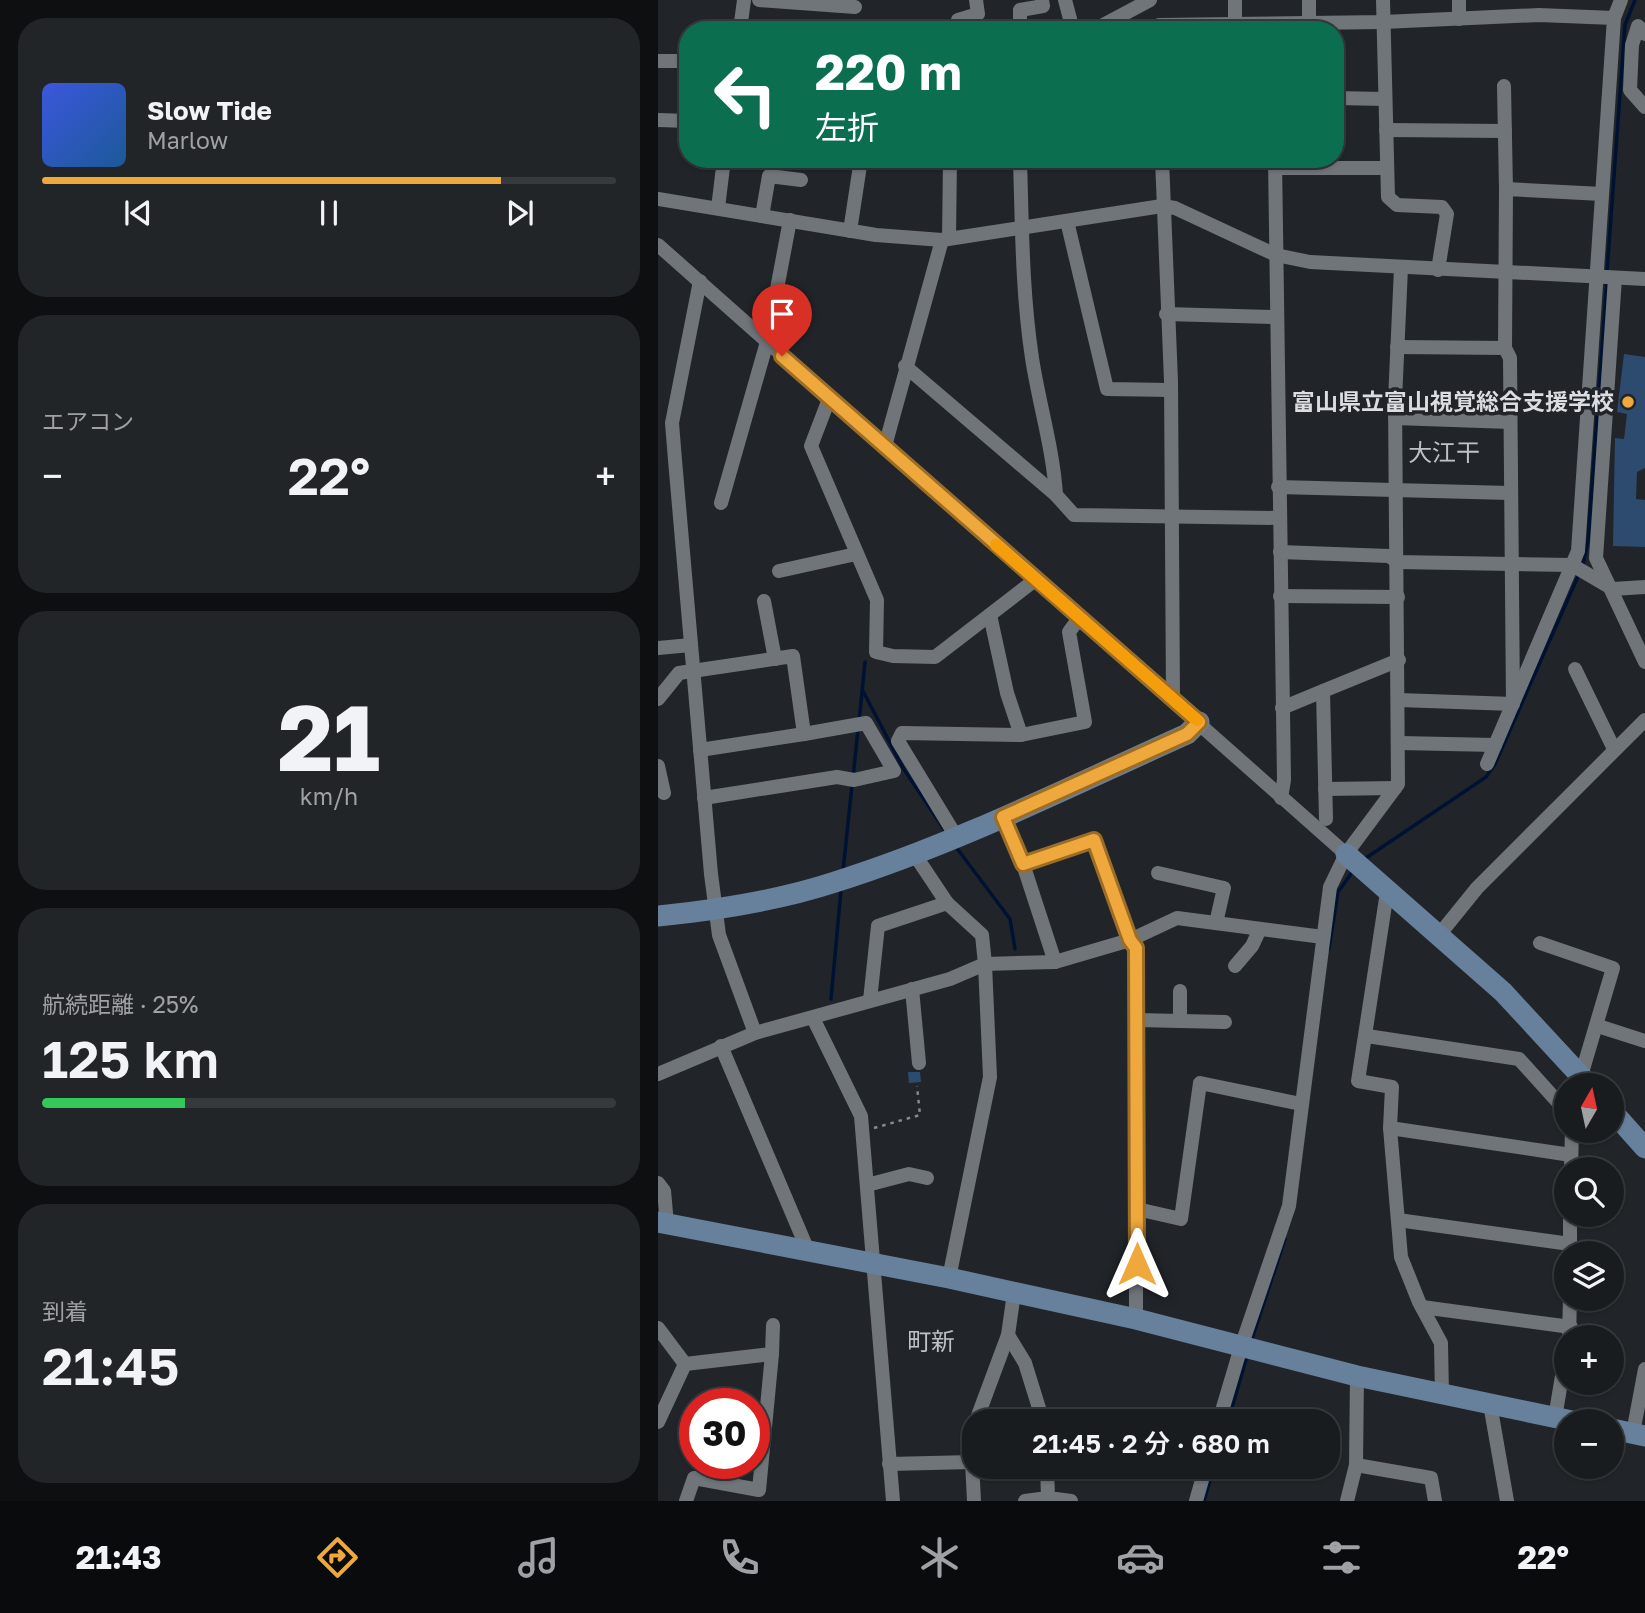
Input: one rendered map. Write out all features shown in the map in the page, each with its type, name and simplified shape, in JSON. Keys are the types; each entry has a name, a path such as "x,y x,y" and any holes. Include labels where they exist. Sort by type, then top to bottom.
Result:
{"street":[{"path":"741,21 744,0"},
{"path":"759,0 820,2 855,7"},
{"path":"958,21 978,14 976,0"},
{"path":"1020,21 1020,10 1043,6 1042,0"},
{"path":"1065,0 1071,21"},
{"path":"1111,21 1150,0"},
{"path":"1157,0 1159,21"},
{"path":"1235,0 1235,21"},
{"path":"1309,0 1309,21"},
{"path":"1383,0 1388,197 1397,205 1442,207 1447,214 1438,270"},
{"path":"1459,0 1459,19"},
{"path":"1487,764 1578,551 1614,18 1621,0"},
{"path":"1344,23 1539,15 1614,18"},
{"path":"1643,24 1632,45 1630,90 1645,107"},
{"path":"658,61 679,61"},
{"path":"1504,86 1505,348 1510,358 1513,704"},
{"path":"1344,98 1385,99"},
{"path":"658,120 679,121"},
{"path":"1386,130 1505,131"},
{"path":"1344,166 1387,168"},
{"path":"718,208 723,168"},
{"path":"850,231 859,168"},
{"path":"885,446 905,366 946,239 950,168"},
{"path":"1020,168 1032,358 1054,467 1056,495"},
{"path":"1162,168 1171,390 1173,699"},
{"path":"1275,168 1275,317 1284,780 1281,798"},
{"path":"762,216 769,176 801,180"},
{"path":"1506,189 1602,194"},
{"path":"658,199 850,231 946,239 1162,206 1175,208 1276,255 1310,262 1504,274 1645,279"},
{"path":"721,503 767,342 790,220"},
{"path":"1067,221 1107,390 1171,390"},
{"path":"658,245 829,399 1080,617 1387,892 1503,992 1578,1073"},
{"path":"1223,1409 1246,1348 1289,1206 1330,887 1346,853 1398,784 1400,743 1395,418 1401,268"},
{"path":"1615,278 1596,558 1613,589 1615,604 1645,662"},
{"path":"700,281 672,423 704,798 719,935 755,1033"},
{"path":"1166,314 1275,317"},
{"path":"1397,347 1505,348"},
{"path":"905,366 1056,495 1074,514 1279,518"},
{"path":"829,399 811,446 877,600 877,652 893,656 935,657 1035,580"},
{"path":"1395,418 1510,422"},
{"path":"1278,486 1510,493"},
{"path":"1280,552 1389,556 1397,562 1572,565 1613,589 1645,587"},
{"path":"779,571 856,554"},
{"path":"1280,596 1398,597"},
{"path":"764,601 775,659"},
{"path":"990,615 1007,693 1021,735"},
{"path":"957,838 898,741 902,733 1021,735 1085,722 1069,632 1080,617"},
{"path":"658,648 691,645"},
{"path":"658,699 679,673 793,656 804,734"},
{"path":"1282,708 1399,660"},
{"path":"1575,669 1614,749"},
{"path":"1323,691 1326,819"},
{"path":"1399,700 1513,704"},
{"path":"1439,935 1477,888 1645,720"},
{"path":"658,916 716,910 833,883 915,855 1187,734 1199,722"},
{"path":"700,750 866,723 894,771 854,780 837,777 704,798"},
{"path":"1400,743 1495,745"},
{"path":"658,766 664,793"},
{"path":"1325,789 1395,788"},
{"path":"1003,817 1023,864 1055,962"},
{"path":"1023,864 1094,840 1130,940 1136,948 1136,1319"},
{"path":"915,855 947,903 982,935 985,964 990,1077 949,1278"},
{"path":"1157,873 1224,888 1216,923"},
{"path":"1387,892 1367,1036 1358,1080 1392,1087 1390,1129 1401,1257 1441,1343 1442,1395"},
{"path":"870,1000 878,926 947,903"},
{"path":"658,1074 755,1033 950,979 985,964 1055,962 1130,940 1177,918 1323,937"},
{"path":"1235,966 1252,946 1260,929"},
{"path":"1540,943 1613,968 1587,1073"},
{"path":"912,989 919,1063"},
{"path":"1180,991 1181,1021"},
{"path":"813,1018 861,1116 864,1130 892,1501"},
{"path":"1137,1020 1225,1021"},
{"path":"1598,1026 1645,1041"},
{"path":"1367,1036 1519,1059 1554,1098"},
{"path":"721,1046 809,1253"},
{"path":"1137,1209 1181,1219 1200,1083 1301,1104"},
{"path":"1624,1124 1645,1148"},
{"path":"1390,1129 1554,1159"},
{"path":"867,1185 909,1174 927,1178"},
{"path":"658,1183 664,1191 662,1223 949,1278 1136,1319 1357,1376 1554,1417"},
{"path":"1398,1220 1554,1246"},
{"path":"980,1409 1008,1335 1014,1293"},
{"path":"1422,1307 1554,1329"},
{"path":"686,1501 694,1478 759,1495 773,1325"},
{"path":"658,1328 685,1364"},
{"path":"1008,1335 1025,1363 1039,1409"},
{"path":"685,1364 772,1354"},
{"path":"658,1422 685,1364"},
{"path":"1639,1434 1645,1369"},
{"path":"1347,1501 1356,1465 1357,1376"},
{"path":"1490,1404 1507,1501"},
{"path":"889,1464 962,1462"},
{"path":"1356,1465 1431,1478 1435,1501"},
{"path":"973,1479 974,1501"},
{"path":"1047,1479 1048,1498"},
{"path":"1196,1501 1202,1479"},
{"path":"1025,1501 1048,1498 1071,1501"}],"path":[{"path":"864,1130 920,1115 916,1086"}],"building":[{"path":"1624,354 1645,357 1645,468 1637,472 1636,499 1645,500 1645,547 1613,546 1615,438 1624,439 1627,414 1617,412"},
{"path":"908,1072 920,1072 921,1082 909,1083"}],"waterway":[{"path":"1607,272 1625,25 1635,0"},
{"path":"1583,565 1588,541 1607,280"},
{"path":"1363,860 1486,777 1495,764 1580,572"},
{"path":"859,722 865,662"},
{"path":"863,691 903,768 946,832"},
{"path":"853,778 858,729"},
{"path":"843,871 852,785"},
{"path":"956,847 1010,919 1015,949"},
{"path":"1329,949 1338,892 1353,871"},
{"path":"831,999 841,890"},
{"path":"1251,1342 1285,1239"},
{"path":"1232,1409 1247,1356"},
{"path":"1204,1501 1210,1479"}],"slow traffic":[{"path":"996,545 1197,720"}],"place":[{"name":"富山県立富山視覚総合支援学校","path":"1628,402"}],"district":[{"name":"大江干","path":"1444,453"},
{"name":"町新","path":"931,1342"}],"route":[{"path":"782,356 1199,722 1187,734 1003,817 1023,864 1094,840 1130,940 1136,948 1137,1264"}]}
